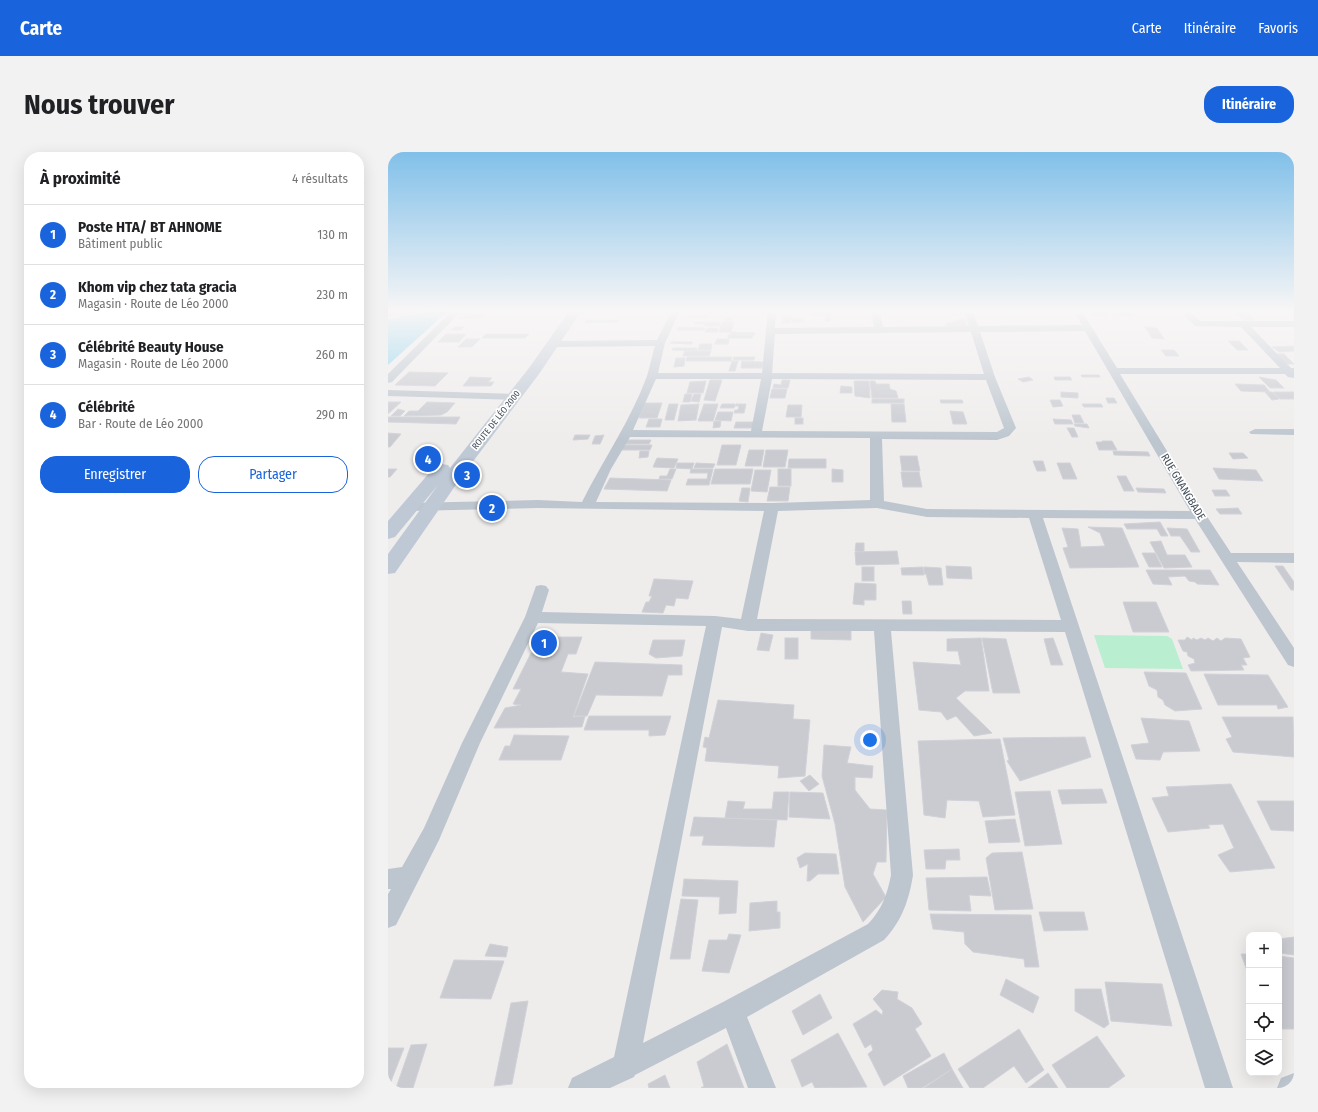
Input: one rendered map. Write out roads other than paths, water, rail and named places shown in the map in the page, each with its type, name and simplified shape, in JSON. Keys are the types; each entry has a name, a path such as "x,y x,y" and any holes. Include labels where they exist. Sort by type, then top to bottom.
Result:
{"street":[{"path":"388,380 414,354"},
{"name":"ROUTE DE LÉO 2000","path":"388,568 456,472 534,354"},
{"name":"ROUTE DE LÉO 2000","path":"388,533 409,507 545,354"},
{"path":"587,506 605,469 626,433 652,376 658,354"},
{"path":"756,434 766,377 768,354"},
{"path":"626,433 997,436 1004,434 1010,428 982,354"},
{"name":"RUE GNANGBADE","path":"1103,354 1199,515 1294,661"},
{"path":"1273,354 1292,373"},
{"path":"1113,371 1292,373"},
{"path":"652,376 990,378"},
{"path":"388,393 507,397"},
{"path":"1254,432 1294,432"},
{"path":"876,435 877,504"},
{"path":"409,507 538,504 587,506 772,507 877,504 927,513 1199,515"},
{"path":"748,625 772,507"},
{"path":"1035,514 1219,1088"},
{"path":"1227,557 1294,558"},
{"path":"388,917 398,878 432,833 471,743 533,616 541,590"},
{"path":"533,616 715,620 748,625 1071,626"},
{"path":"625,1068 715,620"},
{"path":"582,1088 625,1068 876,932 890,918 895,905 902,875 882,626"},
{"path":"732,1011 762,1088"}],"water":[{"path":"388,354 401,354 388,365"}],"place":[{"name":"Célébrité","path":"428,459"},
{"name":"Célébrité Beauty House","path":"467,475"},
{"name":"Khom vip chez tata gracia","path":"492,508"},
{"name":"Poste HTA/ BT AHNOME","path":"544,643"}]}
